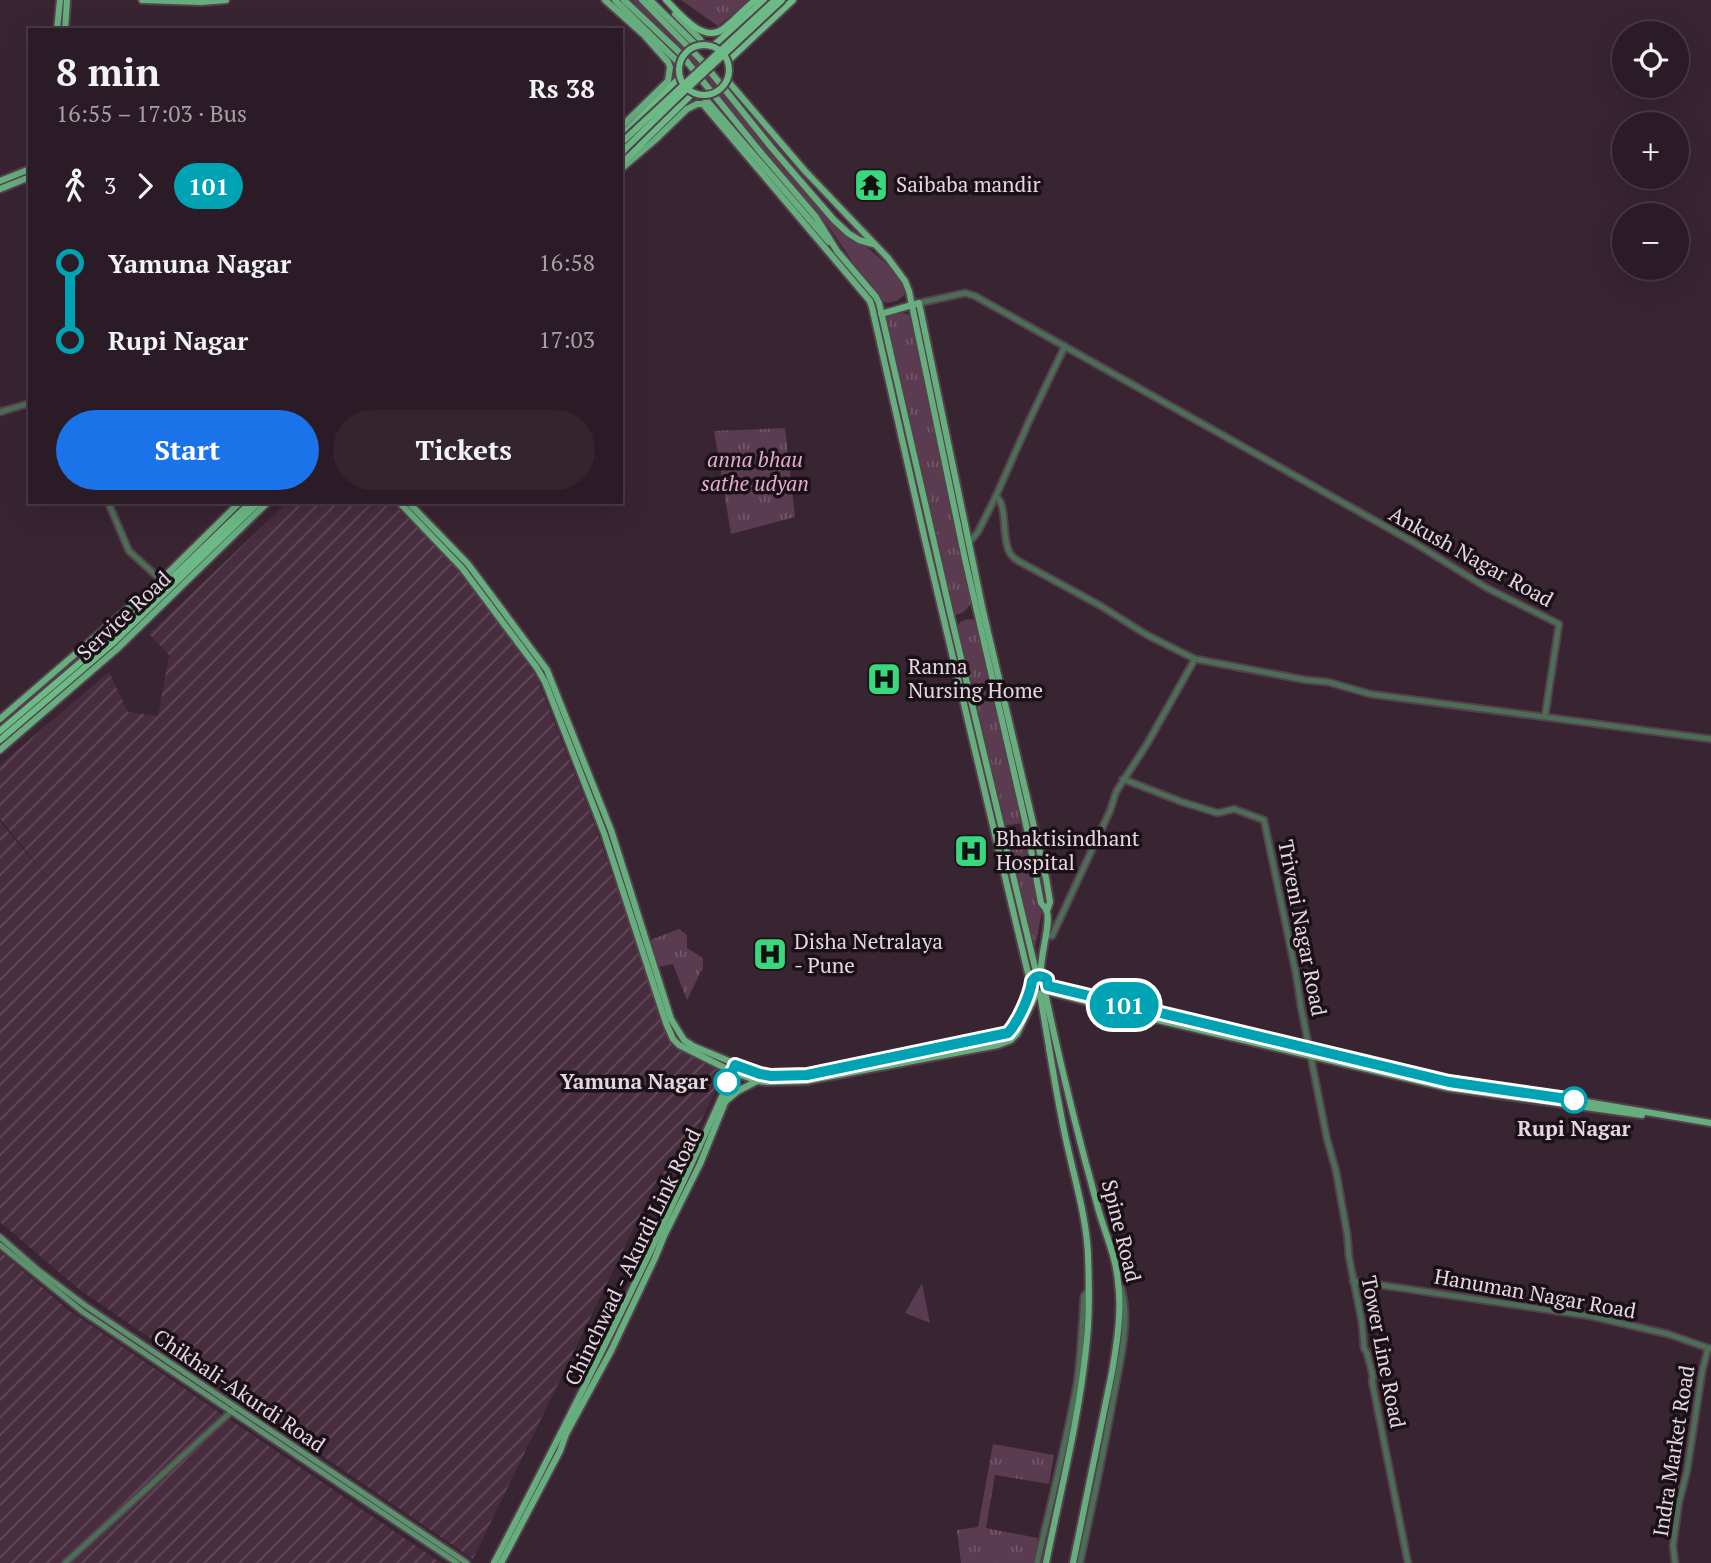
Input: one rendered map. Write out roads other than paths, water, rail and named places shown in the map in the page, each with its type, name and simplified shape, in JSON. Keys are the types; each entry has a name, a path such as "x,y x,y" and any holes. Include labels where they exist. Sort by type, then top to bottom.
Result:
{"highway":[{"path":"664,0 694,27 709,33 721,31 752,2 761,1"},
{"path":"623,141 781,2 793,0"},
{"path":"713,47 761,1"},
{"path":"728,61 759,32 781,2"},
{"path":"623,151 781,2"},
{"path":"699,45 713,47 722,52 728,61 727,80 717,92 702,95 688,89 680,77 680,64 689,50 699,45"},
{"path":"623,134 680,77"},
{"path":"623,165 694,92"},
{"path":"0,740 114,647 166,582 249,504"},
{"path":"0,731 117,631 158,593 166,582 257,504"},
{"path":"106,628 111,629 138,612"}],"main road":[{"path":"57,28 60,0"},
{"path":"65,28 66,0"},
{"path":"142,0 226,0"},
{"path":"605,0 668,61 670,75 667,81 623,125"},
{"path":"615,0 680,64"},
{"path":"624,0 679,52 816,217 837,251"},
{"path":"642,0 701,60 834,220 859,240 875,245"},
{"path":"650,0 699,45 701,39 664,0"},
{"path":"727,80 805,172 888,258 909,291 1041,902 1047,911"},
{"path":"702,95 876,297 957,645 1039,976"},
{"path":"623,165 655,140 687,108 703,104 879,314"},
{"path":"0,181 28,170"},
{"path":"0,189 28,178"},
{"path":"879,314 919,303 969,543 1046,878 1050,902 1039,976"},
{"name":"Spine Road","path":"879,314 925,540 1004,876 1040,990 1098,1209 1112,1250 1118,1282 1120,1299 1117,1341 1100,1438 1073,1563"},
{"path":"0,719 106,628 166,582 238,504"},
{"name":"Service Road","path":"0,750 266,504"},
{"path":"401,504 462,568 545,682 604,833 670,1032 679,1045 757,1081 806,1081 998,1045 1011,1040 1017,1034 1040,990"},
{"path":"410,504 468,564 547,670 611,830 671,1019 684,1040 733,1071 771,1076 807,1075 996,1037 1011,1030 1040,990 1047,979 1039,976 1033,978 1040,990 1149,1018 1452,1086 1711,1123"},
{"name":"Spine Road","path":"1046,1563 1073,1434 1087,1338 1088,1292 1085,1229 1064,1130 1047,1020"},
{"name":"Chinchwad - Akurdi Link Road","path":"501,1563 560,1451 584,1398 611,1351 700,1164 726,1102 733,1071"},
{"name":"Chinchwad - Akurdi Link Road","path":"494,1563 621,1312 733,1071"},
{"path":"726,1102 738,1091 757,1081"},
{"name":"Chikhali-Akurdi Road","path":"0,1237 72,1299"},
{"name":"Chikhali-Akurdi Road","path":"0,1245 72,1299 457,1563"},
{"name":"Chikhali-Akurdi Road","path":"234,1410 467,1563"}],"street":[{"path":"919,303 970,294 1065,346 996,496 978,532 969,543"},
{"name":"Ankush Nagar Road","path":"1065,346 1413,542 1487,588 1559,624 1545,716"},
{"path":"0,412 28,404"},
{"path":"996,496 1002,502 1005,530 1013,557 1147,635 1195,659 1306,681 1328,682 1370,694 1711,739"},
{"path":"109,504 129,551 166,582"},
{"path":"1045,935 1052,936 1110,811 1116,792 1195,659"},
{"name":"Triveni Nagar Road","path":"1123,779 1218,813 1234,809 1264,820 1330,1147"},
{"name":"Tower Line Road","path":"1330,1147 1347,1233 1364,1348 1373,1377 1408,1563"},
{"name":"Hanuman Nagar Road","path":"1353,1281 1590,1317 1668,1334 1710,1349"},
{"path":"1080,1563 1120,1363 1125,1312 1124,1296 1118,1282"},
{"path":"1037,1563 1067,1434 1080,1354 1084,1296 1088,1292"},
{"name":"Indra Market Road","path":"1675,1563 1673,1546 1679,1502 1687,1471 1702,1372 1710,1349"},
{"path":"65,1563 234,1410"}],"place":[{"name":"Saibaba mandir","path":"871,185"},
{"name":"Ranna Nursing Home","path":"884,679"},
{"name":"Bhaktisindhant Hospital","path":"971,851"},
{"name":"Disha Netralaya - Pune","path":"770,954"},
{"name":"Yamuna Nagar","path":"727,1082"},
{"name":"Rupi Nagar","path":"1574,1100"}],"park label":[{"name":"anna bhau sathe udyan","path":"755,472"}]}
